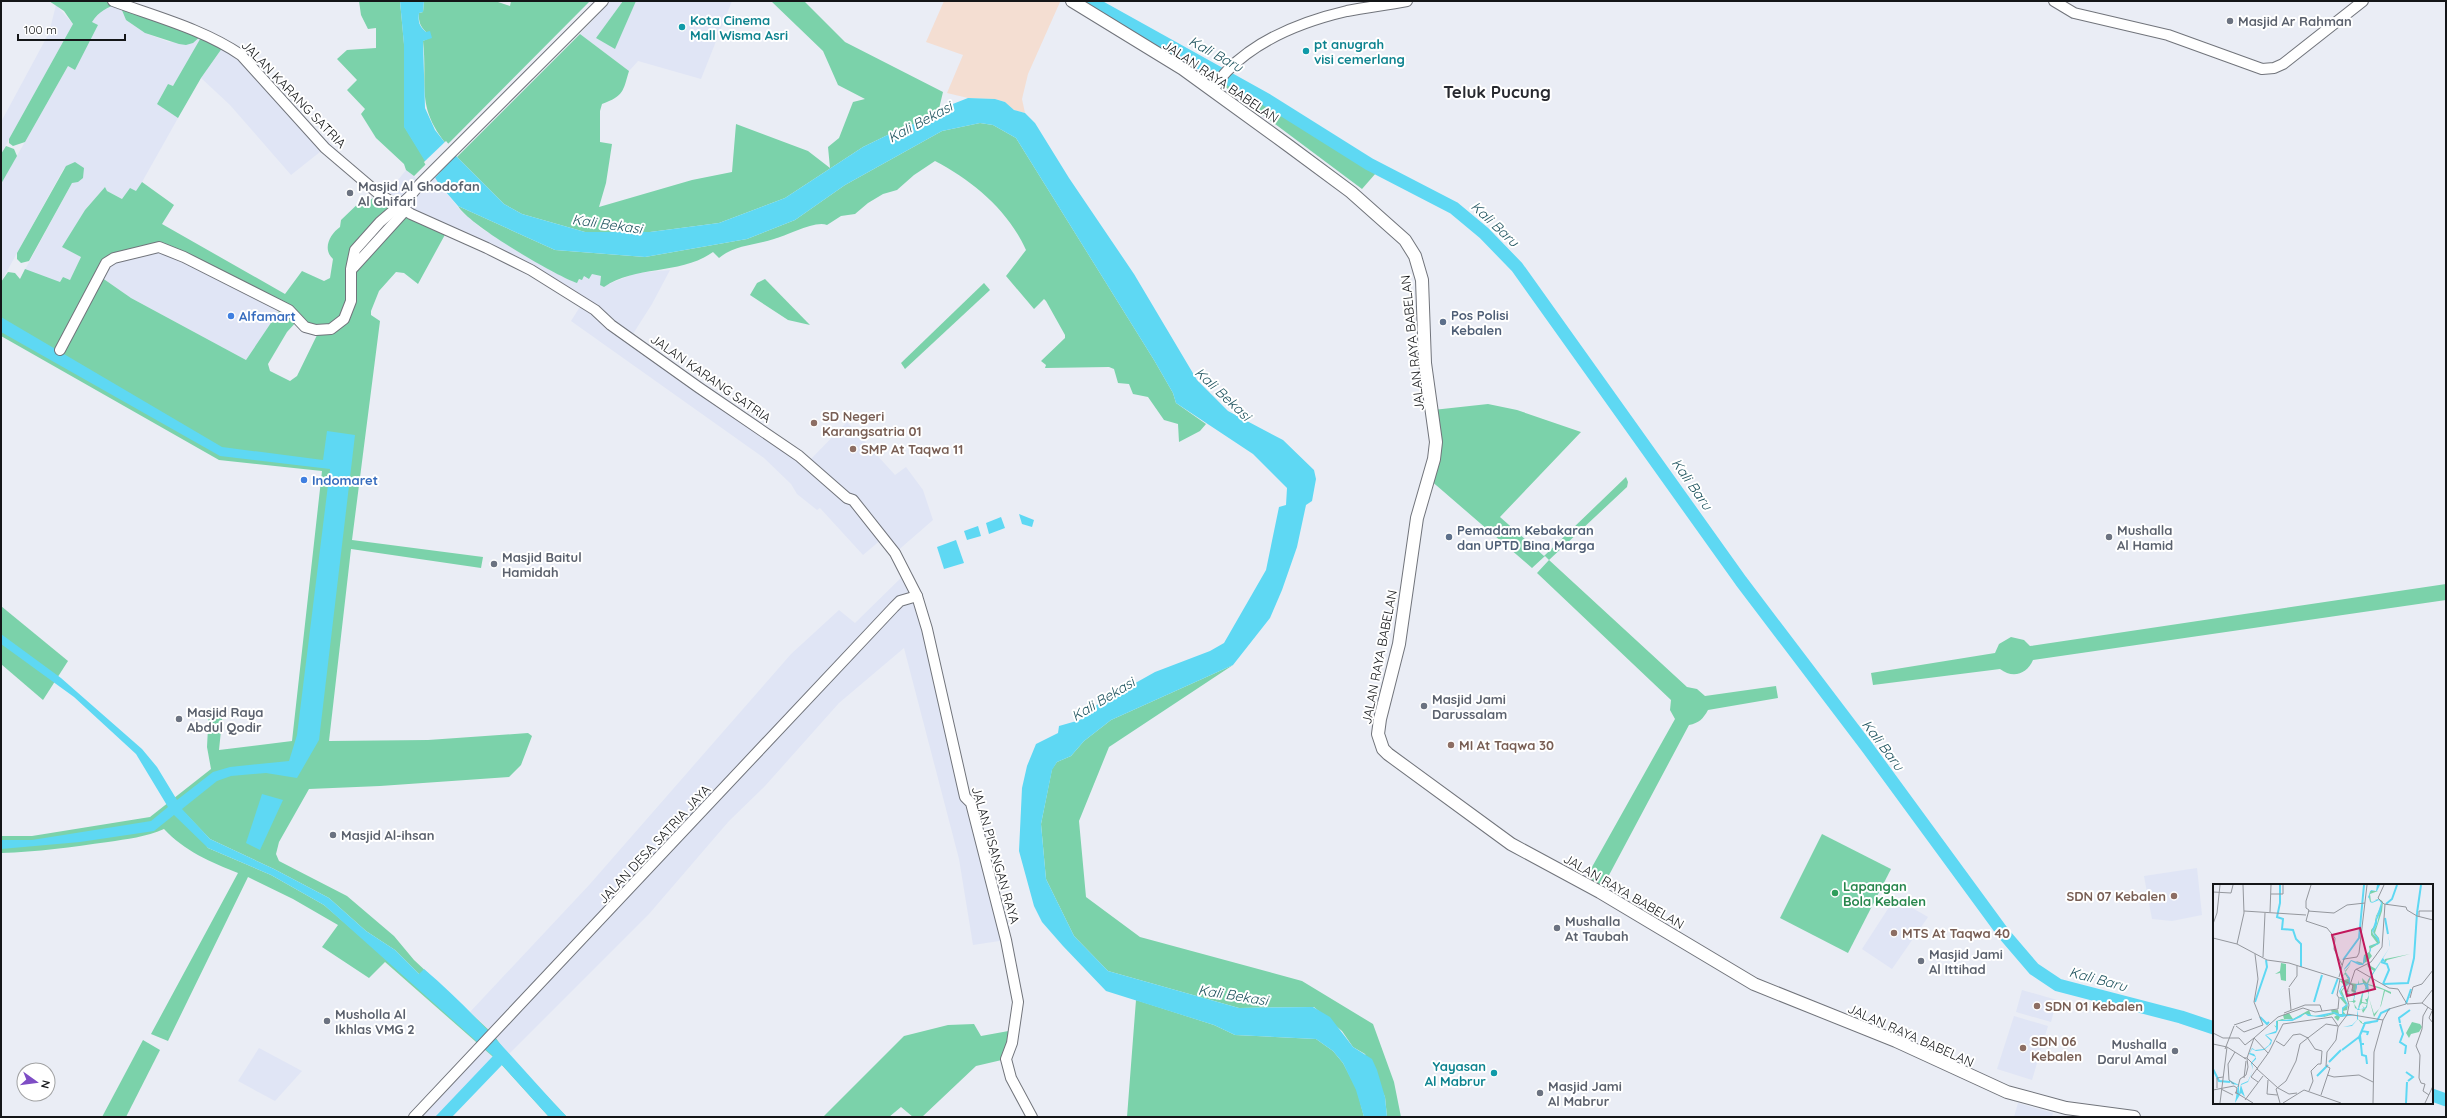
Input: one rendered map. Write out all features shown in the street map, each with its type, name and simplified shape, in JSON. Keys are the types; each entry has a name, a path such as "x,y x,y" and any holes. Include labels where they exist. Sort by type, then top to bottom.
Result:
{"main road":[{"name":"JALAN RAYA BABELAN","path":"1072,1 1183,69 1216,86 1351,192 1405,240 1414,256 1422,280 1425,364 1436,442 1434,459 1417,518 1399,644 1380,720 1378,734 1383,749 1511,844 1600,892 1754,984 1896,1041 2006,1092 2066,1108 2134,1117"}],"street":[{"name":"JALAN KARANG SATRIA","path":"113,1 215,38 241,55 325,148 379,194 402,211 487,248 575,297 705,392 804,459 847,498 853,500 895,553 917,596"},
{"path":"351,269 393,223 402,211 408,198 430,174 603,1"},
{"path":"1216,86 1226,72 1266,42 1298,26 1346,11 1407,1"},
{"path":"2054,1 2074,13 2168,35 2262,69 2274,68 2289,60 2363,1"},
{"path":"60,350 106,263 114,258 159,247 184,257 289,310 305,327 316,330 331,330 344,319 350,306 351,269 355,250 380,222 402,211"},
{"path":"355,250 364,255"},
{"name":"JALAN DESA SATRIA JAYA","path":"414,1117 900,601 917,596"},
{"name":"JALAN PISANGAN RAYA","path":"917,596 965,796 971,803 1012,966 1018,1002 1012,1043 1006,1059 1011,1078 1032,1117"}],"shaded area":[{"path":"611,1 732,1 701,79 638,61 629,71 580,34"},
{"path":"944,1 1060,2 1028,74 1022,99 1025,113 1014,110 1005,102 995,99 968,98 947,93 963,55 926,42"},
{"path":"119,3 126,20 145,33 169,42 203,35 173,87 168,84 157,104 178,118 142,182 136,192 123,199 107,191 105,187 85,210 63,247 81,257 70,280 63,277 30,328 1,314 72,183 64,168 1,282 1,184 68,66 75,70 97,25 92,22 98,13"},
{"path":"56,5 73,24 1,154 1,122 49,33"},
{"path":"225,44 325,148 291,175 230,105 201,78"},
{"path":"406,170 414,176 420,184 433,172 439,184 461,211 482,229 573,281 577,282 584,275 589,279 592,274 601,276 604,286 636,273 670,270 652,304 631,337 808,462 847,422 895,475 906,467 923,490 933,520 895,553 882,539 863,555 820,508 817,510 797,494 791,484 764,458 571,321 583,302 385,196"},
{"path":"159,247 282,308 246,360 131,298 98,275 106,263"},
{"path":"906,573 917,596 1006,940 973,945 959,859 904,648 839,703 765,786 729,821 649,914 508,1055 493,1034 470,1012 590,884 791,654 839,610 855,623"},
{"name":"SDN 07 Kebalen","path":"2197,868 2202,915 2172,921 2152,919 2144,876"},
{"name":"MTS At Taqwa 40","path":"1895,898 1928,917 1892,969 1862,949"},
{"name":"SDN 01 Kebalen","path":"2022,990 2057,1000 2051,1022 2016,1012"},
{"name":"SDN 06 Kebalen","path":"2014,1016 2048,1026 2032,1080 1997,1069"},
{"path":"482,1046 493,1057 435,1117 414,1117"},
{"path":"259,1048 302,1071 275,1101 238,1081"},
{"path":"2018,1103 2053,1113 2052,1117 2014,1117"}],"green space":[{"path":"49,1 113,1 119,3 97,15 92,22 98,25 75,70 68,66 25,142 13,146 9,143 9,139 73,24 64,11"},
{"path":"359,1 400,1 404,44 404,126 427,163 414,176 406,170 404,164 376,138 361,114 365,109 347,90 357,80 337,59 347,50 376,48 376,28 368,29 361,15"},
{"path":"424,1 495,1 510,6 511,1 590,1 447,145 430,119 425,95 423,41 431,37 419,21 419,13 423,12"},
{"path":"623,1 636,1 615,49 596,38"},
{"path":"771,1 804,1 845,42 943,92 937,117 904,127 863,147 785,198 719,223 650,232 585,232 522,214 504,204 457,157 580,34 629,71 622,92 615,98 602,104 600,111 600,142 612,144 606,183 599,207 692,180 732,172 736,124 808,151 830,168 828,147 839,138 853,102 865,99 838,85 823,51"},
{"path":"119,3 203,34 193,43 186,45 145,33 126,20"},
{"path":"203,34 225,44 201,78 178,118 157,104 168,84 173,86"},
{"path":"1228,82 1376,173 1362,189 1224,86"},
{"path":"980,123 993,125 1016,138 1154,360 1173,393 1176,403 1206,424 1200,431 1179,442 1178,424 1164,420 1148,397 1133,394 1129,384 1118,383 1114,369 1109,367 1045,368 1046,365 1041,361 1065,338 1065,335 1044,299 1034,309 1006,276 1026,250 1010,222 988,198 976,187 935,161 914,175 897,190 883,194 868,203 855,214 841,216 827,225 822,224 808,226 780,237 731,250 719,258 713,252 687,264 630,275 604,287 600,285 601,276 592,274 589,279 584,276 582,280 579,279 577,283 550,270 494,237 465,214 458,206 555,250 645,257 747,239 795,220 845,185 942,131"},
{"path":"6,146 14,149 17,156 1,184 1,154"},
{"path":"75,162 84,168 83,178 78,182 72,183 29,261 21,263 17,259 17,253 66,166"},
{"path":"142,182 174,205 162,224 285,294 302,271 324,281 330,278 333,259 328,251 330,238 340,227 341,220 365,197 370,200 375,197 384,200 447,231 418,284 404,273 396,272 379,291 371,311 371,315 380,321 352,540 483,557 481,568 351,549 329,741 428,740 528,733 532,736 521,765 509,777 380,786 309,789 279,842 276,854 279,861 347,896 394,936 414,960 493,1034 508,1055 567,1117 549,1117 500,1063 385,962 369,978 322,947 338,925 293,899 248,877 168,1041 151,1034 238,873 218,865 189,850 164,829 129,839 41,850 1,853 1,836 32,836 150,817 211,769 207,747 209,708 223,711 219,750 292,741 322,471 219,460 1,336 1,282 8,272 15,273 20,279 25,269 60,282 63,277 70,280 81,257 62,247 85,210 105,187 107,191 122,199 130,188 136,191","holes":["159,247 281,308 246,360 131,298 98,275 122,255","298,320 319,331 297,376 290,381 270,371 268,364 287,332","184,812 210,839 274,869 329,898 366,931 395,950 419,974 412,981 324,905 271,875 208,848"]},
{"path":"765,279 810,325 788,320 750,295 757,283"},
{"path":"984,283 990,290 905,369 901,363"},
{"path":"1488,404 1517,410 1581,432 1500,517 1544,556 1626,477 1628,482 1627,487 1549,560 1545,556 1532,568 1429,479 1433,410"},
{"path":"1549,560 1687,687 1697,689 1705,696 1776,686 1778,698 1708,710 1700,720 1689,725 1600,892 1583,883 1675,719 1670,710 1671,700 1537,573"},
{"path":"2446,584 2446,600 2033,660 2027,669 2019,674 2010,674 2000,669 1873,685 1871,673 1995,653 1999,644 2011,637 2024,640 2030,646"},
{"path":"1,606 68,661 43,700 1,664"},
{"path":"1233,665 1109,747 1079,821 1086,897 1140,937 1302,981 1373,1024 1394,1082 1401,1117 1387,1117 1385,1097 1365,1054 1353,1047 1342,1031 1314,1007 1239,1008 1108,971 1074,936 1046,879 1041,824 1052,769 1057,762 1071,756 1084,741 1111,720"},
{"name":"Lapangan Bola Kebalen","path":"1822,834 1891,869 1848,953 1780,918"},
{"path":"1136,1000 1214,1025 1235,1035 1316,1039 1333,1051 1343,1063 1357,1090 1364,1117 1127,1117"},
{"path":"974,1024 981,1036 1014,1030 1006,1059 976,1066 922,1117 913,1117 901,1107 889,1117 823,1117 904,1036 948,1025"},
{"path":"143,1040 160,1050 126,1117 102,1117"}],"water":[{"name":"Kali Bekasi","path":"400,1 424,1 423,12 419,13 420,26 426,32 430,31 432,38 423,41 425,108 435,130 453,153 504,204 522,214 585,232 650,232 719,223 785,198 863,147 904,127 936,117 940,109 968,98 995,99 1005,102 1014,110 1025,113 1035,123 1069,178 1134,274 1197,380 1228,411 1283,440 1314,470 1316,479 1312,501 1306,505 1297,547 1282,590 1270,618 1233,665 1111,720 1084,741 1071,756 1057,762 1052,770 1041,824 1046,879 1074,936 1108,971 1239,1008 1313,1007 1330,1017 1353,1047 1372,1059 1385,1097 1387,1117 1364,1117 1356,1090 1343,1063 1333,1051 1316,1039 1235,1035 1214,1025 1106,991 1042,922 1034,906 1019,851 1022,788 1027,766 1036,744 1058,733 1059,726 1080,720 1098,704 1155,672 1210,651 1224,643 1266,570 1279,507 1286,505 1287,488 1253,454 1176,403 1173,393 1154,360 1016,138 993,125 980,123 942,131 845,185 795,220 747,239 645,257 555,250 458,206 439,184 404,127 404,45"},
{"path":"1,317 222,447 323,460 327,431 355,435 319,740 297,778 266,773 231,776 217,781 182,809 210,839 274,869 329,898 366,931 395,950 419,974 424,969 480,1022 567,1117 549,1117 502,1065 452,1117 435,1117 493,1056 324,905 271,875 208,848 174,815 154,831 80,842 1,849 1,840 32,840 151,821 168,807 136,754 74,697 1,644 1,634 61,678 142,749 157,767 177,800 213,772 230,767 289,761 297,735 330,469 220,456 1,332"},
{"path":"1019,514 1034,520 1032,527 1022,524"},
{"path":"1001,517 1005,528 989,534 986,523"},
{"path":"978,526 981,536 967,540 964,531"},
{"path":"956,540 964,563 944,569 937,547"},
{"path":"262,794 283,800 260,850 246,843"}],"pier":[{"path":"446,141 457,154 434,179 424,162"}],"waterway":[{"name":"Kali Baru","path":"1089,1 1267,100 1369,164 1454,208 1484,233 1517,267 1741,581 1867,747 2004,934 2034,969 2058,985 2181,1017 2213,1028"},
{"name":"Kali Baru","path":"2433,1095 2446,1100"}],"place":[{"name":"Masjid Ar Rahman","path":"2230,21"},
{"name":"Kota Cinema Mall Wisma Asri","path":"682,27"},
{"name":"pt anugrah visi cemerlang","path":"1306,51"},
{"name":"Masjid Al Ghodofan Al Ghifari","path":"350,193"},
{"name":"Alfamart","path":"231,316"},
{"name":"Pos Polisi Kebalen","path":"1443,322"},
{"name":"SD Negeri Karangsatria 01","path":"814,423"},
{"name":"SMP At Taqwa 11","path":"853,449"},
{"name":"Indomaret","path":"304,480"},
{"name":"Pemadam Kebakaran dan UPTD Bina Marga","path":"1449,537"},
{"name":"Mushalla Al Hamid","path":"2109,537"},
{"name":"Masjid Baitul Hamidah","path":"494,564"},
{"name":"Masjid Jami Darussalam","path":"1424,706"},
{"name":"Masjid Raya Abdul Qodir","path":"179,719"},
{"name":"MI At Taqwa 30","path":"1451,745"},
{"name":"Masjid Al-ihsan","path":"333,835"},
{"name":"Lapangan Bola Kebalen","path":"1835,893"},
{"name":"SDN 07 Kebalen","path":"2174,896"},
{"name":"Mushalla At Taubah","path":"1557,928"},
{"name":"MTS At Taqwa 40","path":"1894,933"},
{"name":"Masjid Jami Al Ittihad","path":"1921,961"},
{"name":"SDN 01 Kebalen","path":"2037,1006"},
{"name":"Musholla Al Ikhlas VMG 2","path":"327,1021"},
{"name":"SDN 06 Kebalen","path":"2023,1048"},
{"name":"Mushalla Darul Amal","path":"2175,1051"},
{"name":"Yayasan Al Mabrur","path":"1494,1073"},
{"name":"Masjid Jami Al Mabrur","path":"1540,1093"}],"district":[{"name":"Teluk Pucung","path":"1497,91"}]}
